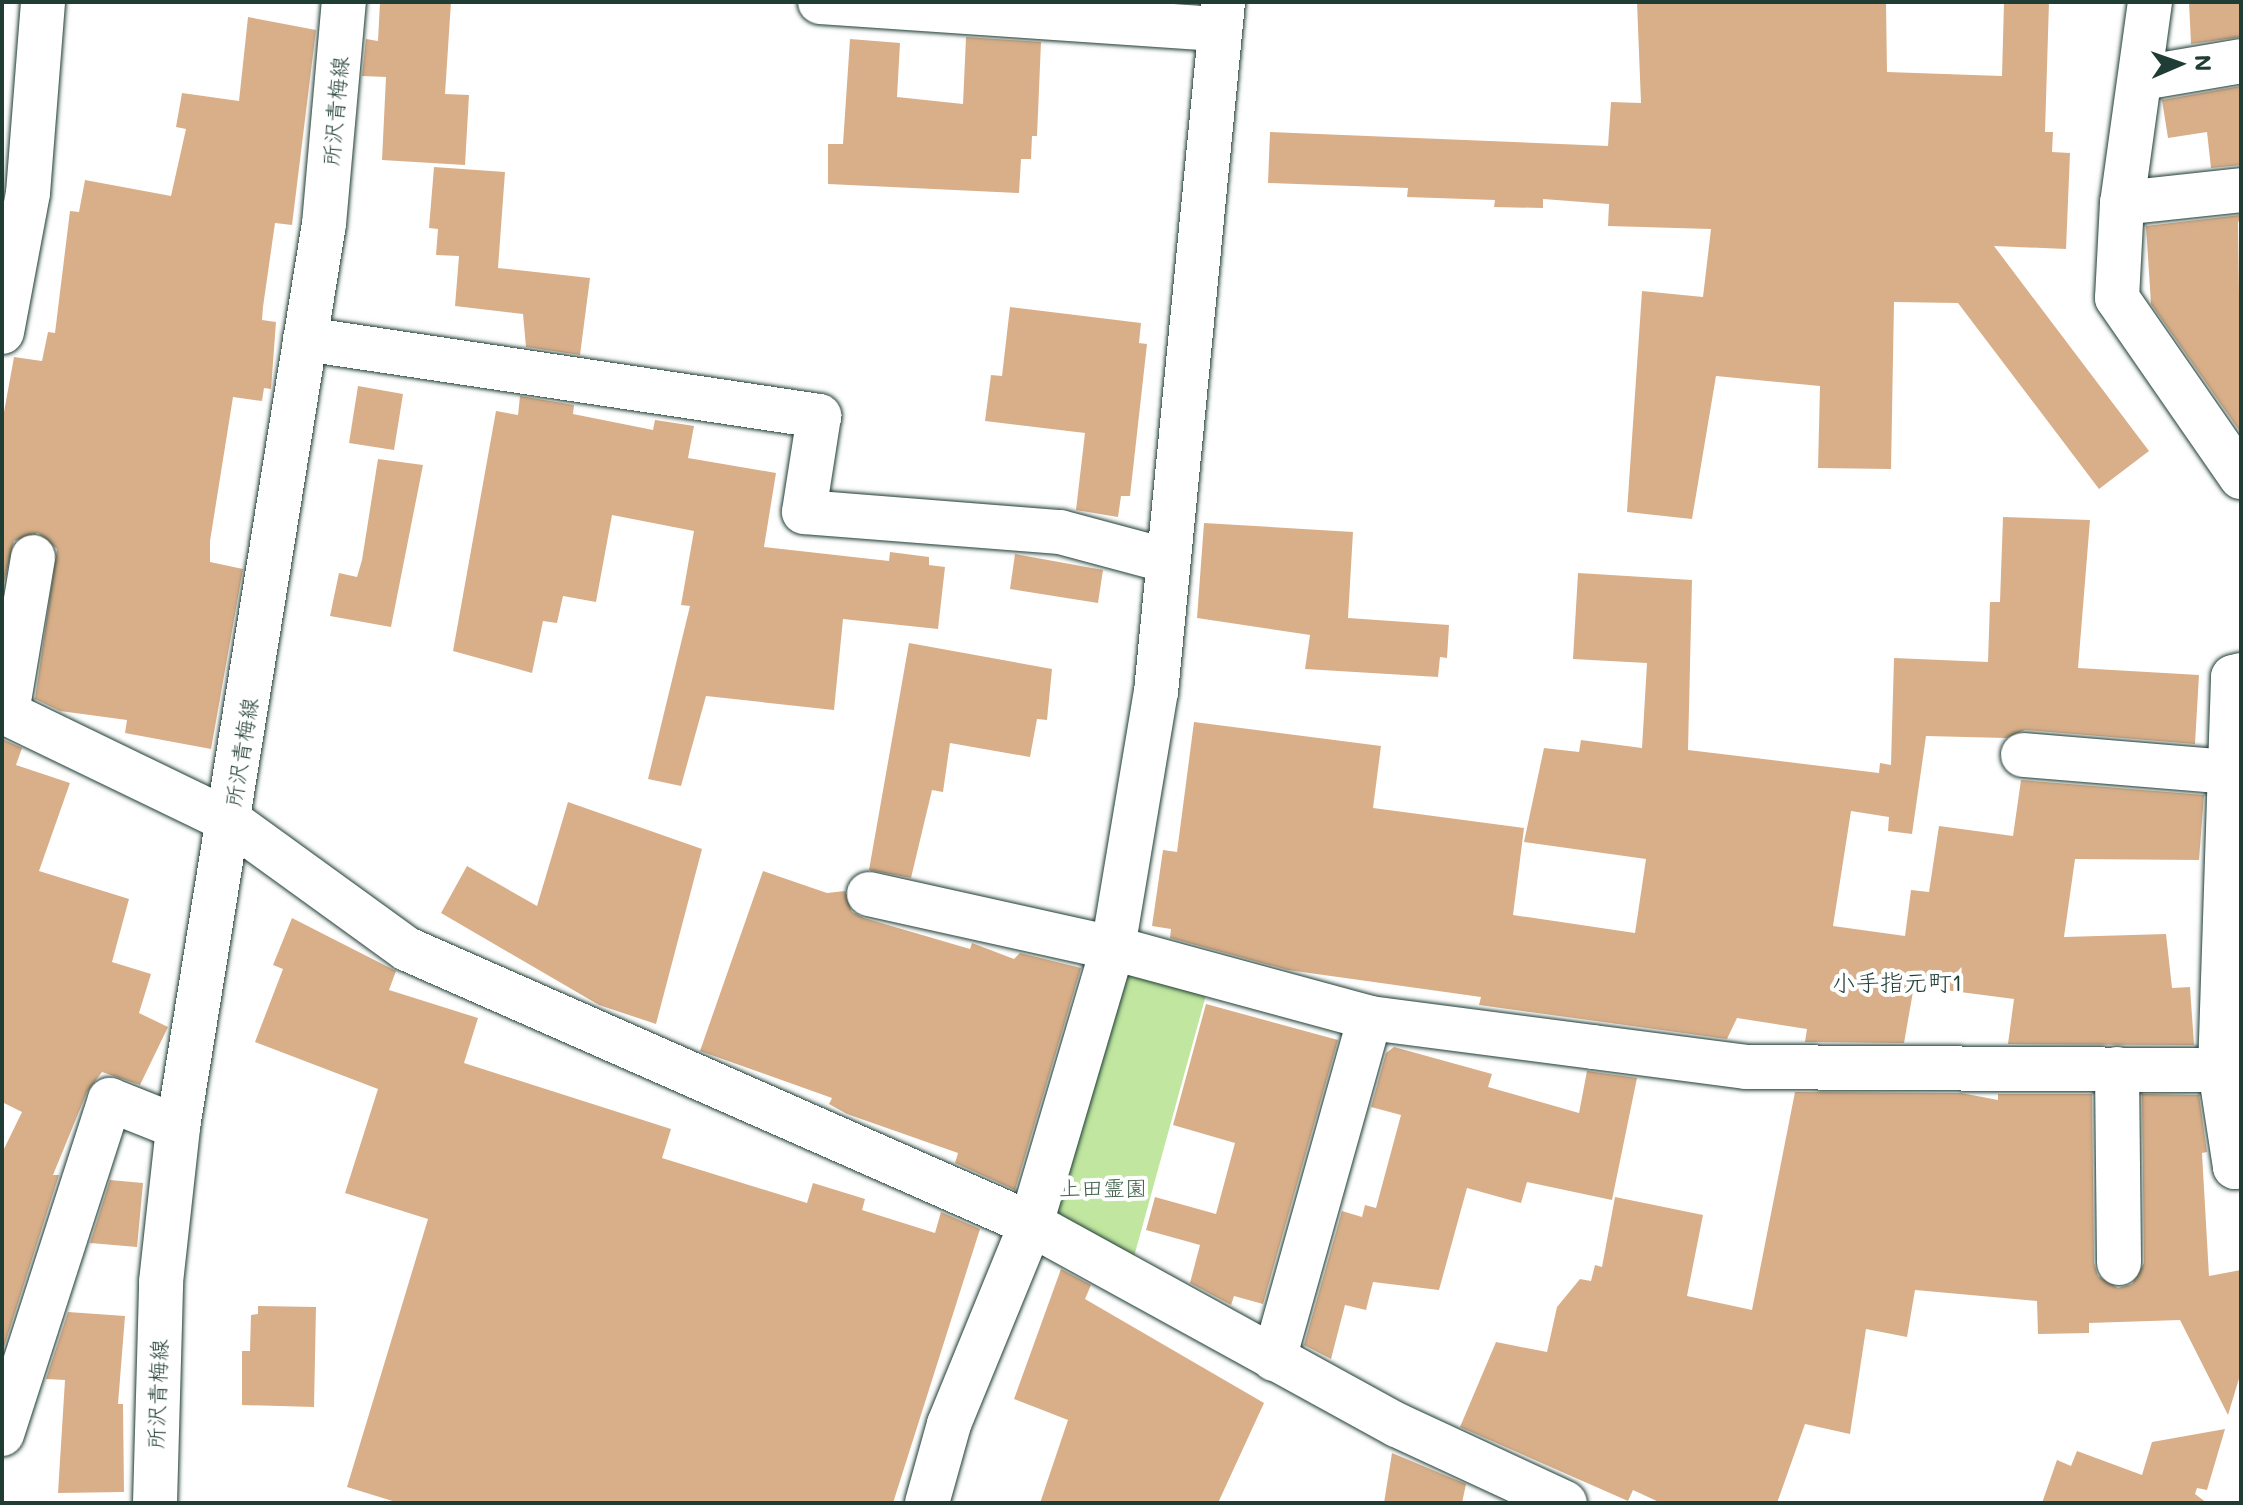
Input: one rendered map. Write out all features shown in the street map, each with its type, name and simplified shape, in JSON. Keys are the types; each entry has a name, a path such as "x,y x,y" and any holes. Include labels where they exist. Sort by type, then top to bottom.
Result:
{"street":[{"path":"2,332 28,193 43,2"},
{"name":"所沢青梅線","path":"155,1503 160,1297 178,1127 230,821 305,339 339,100 344,2"},
{"path":"820,2 1221,16 1156,692 1113,948 1031,1224 949,1424 927,1503"},
{"path":"2150,2 2142,78 2122,203 2117,298 2239,467"},
{"path":"2142,78 2241,61"},
{"path":"2122,203 2241,190"},
{"path":"305,339 819,416 804,512 1060,532 1168,561"},
{"path":"33,557 5,712 230,821 407,949 1031,1224 1397,1425 1565,1503"},
{"path":"2241,675 2233,677 2220,1070 2235,1167 2241,1166"},
{"path":"2023,755 2230,772"},
{"path":"869,894 1113,948 1370,1018 1746,1067 2220,1070"},
{"path":"1274,1359 1370,1018"},
{"path":"2117,1069 2119,1263"},
{"path":"2,1434 110,1100 178,1127"}],"green space":[{"name":"上田霊園","path":"1123,973 1206,995 1132,1264 1052,1221"}],"building":[{"path":"380,2 451,2 445,94 469,95 465,165 382,160 386,77 362,76 366,39 378,41"},
{"path":"1637,2 1886,2 1887,72 2002,76 2004,2 2049,2 2045,132 2053,132 2052,152 2070,153 2066,249 1994,246 2149,451 2099,489 1958,303 1894,302 1891,469 1818,468 1820,386 1716,376 1692,519 1627,512 1642,291 1703,297 1711,229 1608,226 1609,204 1543,199 1543,208 1494,207 1495,200 1407,197 1408,188 1268,183 1270,132 1608,146 1611,102 1641,103"},
{"path":"2189,2 2241,2 2241,37 2191,44"},
{"path":"248,17 316,30 292,225 275,223 263,307 262,320 276,322 271,389 264,388 262,401 233,397 210,541 210,562 243,569 211,749 125,733 127,720 60,711 35,699 57,549 38,533 14,541 2,591 2,423 14,357 42,361 48,332 55,333 70,211 79,212 85,180 171,196 186,129 176,127 182,93 239,101"},
{"path":"966,37 1041,42 1037,136 1032,136 1031,159 1021,159 1019,193 828,184 828,144 843,144 850,39 900,43 897,97 963,104"},
{"path":"2241,86 2241,165 2211,168 2207,132 2168,138 2162,100"},
{"path":"434,167 505,172 498,268 590,278 580,355 526,347 523,314 455,306 459,256 436,255 438,229 429,228"},
{"path":"2241,215 2238,223 2241,433 2151,304 2146,226"},
{"path":"1010,307 1141,323 1139,343 1147,344 1130,496 1121,496 1118,517 1076,510 1085,433 985,421 991,375 1002,376"},
{"path":"358,386 403,394 394,450 349,443"},
{"path":"520,396 574,405 573,414 653,430 655,420 694,426 688,458 776,473 764,547 889,561 890,552 929,557 929,565 945,567 938,629 843,619 834,710 706,696 681,786 648,779 690,606 681,605 694,531 612,515 596,602 563,596 557,623 543,621 532,673 453,651 496,411 518,415"},
{"path":"378,459 423,465 391,627 330,616 339,573 357,577"},
{"path":"2003,517 2090,520 2078,668 2199,675 2195,744 2025,730 2006,738 1926,736 1912,834 1888,831 1889,817 1851,811 1833,926 1905,936 1911,890 1929,892 1939,826 2013,836 2021,780 2204,795 2199,860 2075,859 2064,937 2166,934 2172,988 2190,987 2194,1045 2008,1044 2014,999 1914,986 1904,1043 1805,1042 1807,1029 1737,1018 1727,1039 1479,1005 1481,997 1288,970 1170,938 1171,929 1152,926 1163,850 1177,852 1194,722 1381,746 1373,808 1524,828 1513,915 1635,933 1646,859 1524,842 1544,748 1579,752 1581,740 1642,748 1647,663 1573,659 1578,573 1692,580 1688,750 1879,773 1880,763 1891,765 1894,658 1988,662 1990,602 2000,602"},
{"path":"1204,523 1353,532 1348,618 1449,625 1447,658 1440,657 1438,677 1305,669 1310,635 1197,618"},
{"path":"1015,554 1103,570 1098,603 1010,589"},
{"path":"909,643 1052,669 1047,720 1037,719 1030,757 950,743 943,792 932,790 911,878 869,870"},
{"path":"2,739 22,748 16,765 70,783 39,871 129,899 112,962 151,974 139,1013 168,1027 140,1085 102,1072 87,1092 53,1175 59,1175 2,1353 2,1153 22,1112 2,1102"},
{"path":"568,802 702,849 656,1024 599,1005 441,913 467,866 537,906"},
{"path":"763,871 827,893 845,891 852,912 864,918 970,949 972,943 1014,959 1020,953 1081,968 1015,1190 955,1163 958,1153 847,1114 829,1104 832,1098 700,1051"},
{"path":"292,918 396,971 389,990 478,1018 464,1063 671,1129 662,1158 807,1203 813,1183 865,1199 862,1210 935,1233 941,1212 980,1229 893,1503 399,1503 347,1487 428,1219 345,1193 378,1089 255,1042 283,969 273,965"},
{"path":"1206,1004 1338,1040 1263,1304 1234,1296 1231,1305 1190,1283 1200,1245 1146,1230 1155,1197 1216,1214 1235,1143 1173,1125"},
{"path":"1394,1047 1492,1074 1488,1087 1579,1113 1587,1071 1637,1078 1612,1200 1527,1182 1521,1203 1467,1188 1439,1290 1373,1282 1366,1310 1345,1305 1331,1359 1304,1345 1342,1211 1362,1217 1365,1205 1376,1208 1401,1115 1371,1107 1386,1053"},
{"path":"1795,1092 1961,1093 1998,1100 1998,1094 2092,1094 2094,1263 2098,1276 2118,1288 2132,1284 2144,1263 2142,1094 2199,1095 2207,1152 2202,1153 2209,1276 2241,1270 2241,1372 2228,1415 2180,1320 2089,1323 2089,1333 2038,1334 2037,1301 1915,1290 1907,1337 1866,1329 1850,1434 1805,1424 1777,1503 1661,1503 1633,1490 1628,1501 1460,1427 1496,1342 1547,1352 1557,1307 1580,1279 1591,1281 1595,1265 1602,1267 1615,1197 1703,1215 1687,1296 1752,1310"},
{"path":"110,1180 143,1183 137,1247 90,1243"},
{"path":"1061,1269 1091,1285 1085,1299 1264,1403 1218,1503 1040,1503 1068,1420 1014,1399"},
{"path":"258,1306 316,1307 314,1407 242,1405 242,1351 250,1351 251,1315 258,1314"},
{"path":"68,1312 125,1316 118,1404 123,1404 124,1492 58,1493 65,1380 46,1379"},
{"path":"2225,1429 2207,1490 2197,1488 2195,1494 2207,1503 2042,1503 2057,1460 2071,1466 2077,1451 2142,1475 2152,1442"},
{"path":"1392,1453 1466,1484 1462,1503 1384,1503"}],"district":[{"name":"小手指元町1","path":"1897,982"}]}
